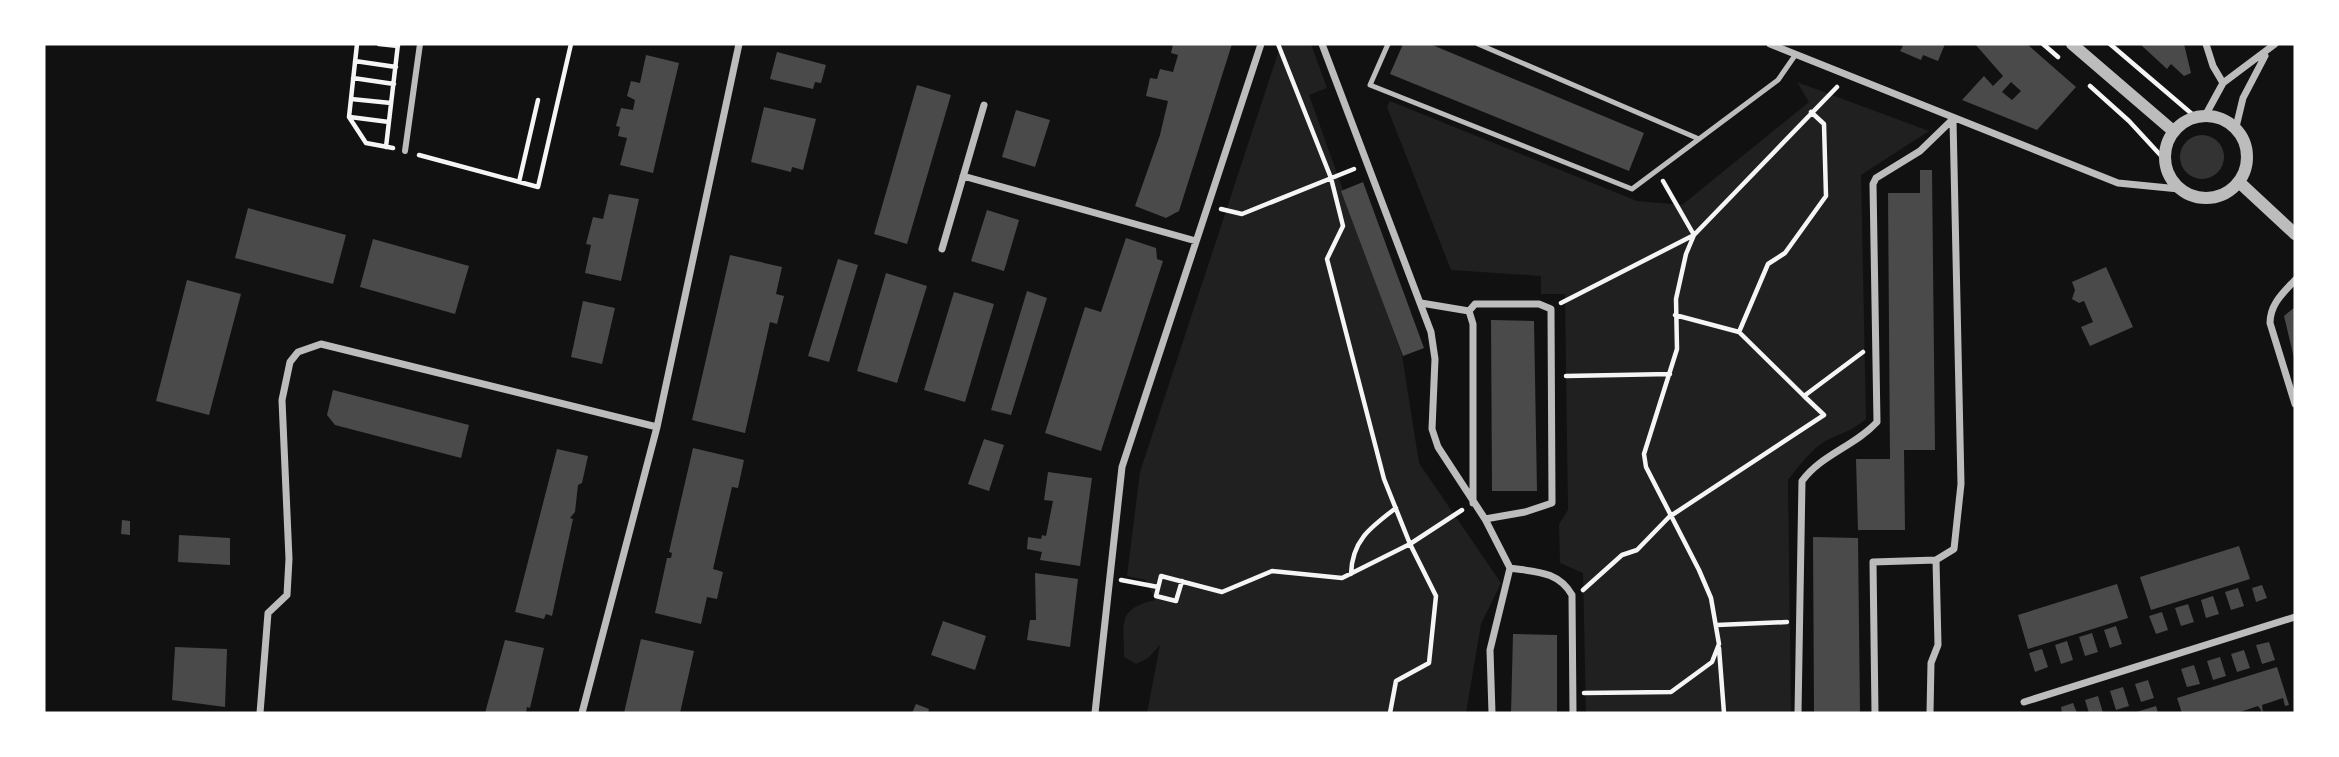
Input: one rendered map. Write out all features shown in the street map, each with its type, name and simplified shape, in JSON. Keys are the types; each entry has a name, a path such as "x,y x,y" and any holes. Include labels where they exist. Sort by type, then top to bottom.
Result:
{"street":[{"path":"405,151 419,44"},
{"path":"582,713 657,427 738,44"},
{"path":"1095,713 1122,467 1261,44"},
{"path":"1322,44 1432,332 1435,359 1432,429 1438,447 1485,519 1510,568 1490,650 1492,713"},
{"path":"1770,44 2118,183 2179,188"},
{"path":"2072,44 2172,130"},
{"path":"2206,44 2213,66 2223,83"},
{"path":"2200,116 2217,117 2236,127 2246,149 2245,169 2239,182 2227,192 2210,198 2194,197 2179,188 2168,174 2164,159 2172,130 2200,116 2223,83 2275,44"},
{"path":"2236,127 2243,98 2267,52"},
{"path":"942,249 984,105"},
{"path":"1798,713 1802,481 1813,466 1865,435 1877,422 1873,184 1876,178 1920,151 1953,119"},
{"path":"1875,713 1873,562 1936,560 1954,549 1961,484 1953,119"},
{"path":"963,176 1196,241"},
{"path":"2239,182 2295,234"},
{"path":"2295,279 2276,301 2270,312 2270,323 2295,404"},
{"path":"1421,303 1469,312"},
{"path":"1469,312 1475,304 1539,304 1551,309 1552,503 1525,512 1485,519"},
{"path":"1469,312 1473,324 1473,503"},
{"path":"260,713 268,613 287,595 289,559 282,400 290,362 298,352 321,344 657,427"},
{"path":"1930,713 1931,663 1938,645 1936,560"},
{"path":"1510,568 1552,575 1565,582 1570,590 1573,713"},
{"path":"2024,702 2295,617"}],"lane":[{"path":"1388,44 1370,85 1633,189 1778,80 1796,54"},
{"path":"1478,44 1699,139"}],"path":[{"path":"357,44 349,117 366,143 538,187 571,44"},
{"path":"379,44 398,45 386,147"},
{"path":"1278,44 1331,178 1343,226 1326,259 1384,479 1410,544 1436,596 1429,663 1396,681 1390,713"},
{"path":"2043,44 2062,61"},
{"path":"2109,44 2200,116"},
{"path":"355,61 396,67"},
{"path":"1551,309 1572,295 1694,235 1849,75"},
{"path":"353,78 394,84"},
{"path":"2081,78 2129,121 2164,159"},
{"path":"351,99 391,103"},
{"path":"519,182 538,100"},
{"path":"1739,332 1768,264 1785,253 1826,196 1824,124 1811,112"},
{"path":"349,117 389,122"},
{"path":"1207,205 1242,214 1368,163"},
{"path":"1657,171 1694,235"},
{"path":"1694,235 1686,254 1675,315 1677,349 1644,454 1646,467 1669,517 1699,570 1717,625 1724,713"},
{"path":"1570,590 1580,592 1622,555 1637,550 1669,517 1824,415 1739,332 1675,315"},
{"path":"1804,396 1874,343"},
{"path":"1552,376 1670,374"},
{"path":"1182,581 1176,601 1156,596 1161,576 1182,581 1222,592 1272,571 1342,578 1410,544 1473,503"},
{"path":"1351,574 1351,556 1360,537 1396,508"},
{"path":"1111,578 1158,587"},
{"path":"1717,625 1798,622"},
{"path":"1573,693 1671,692 1712,662 1719,644"}],"shaded area":[{"path":"1281,44 1311,44 1327,88 1309,95 1402,355 1419,463 1501,583 1481,624 1466,713 1147,713 1160,645 1148,658 1136,664 1124,657 1124,626 1128,613 1155,600 1146,580 1127,576 1140,472"},
{"path":"1797,82 1929,131 1861,175 1866,419 1821,444 1788,480 1791,713 1586,713 1583,573 1560,563 1559,524 1568,510 1565,294 1541,294 1541,276 1451,270 1387,107 1390,101 1637,201 1682,205 1809,102"},
{"path":"2202,135 2217,142 2224,157 2217,172 2202,179 2187,172 2180,157 2187,142"}],"building":[{"path":"1173,44 1232,44 1179,211 1166,218 1135,206 1160,135 1168,101 1146,96 1150,78 1157,79 1160,69 1173,72 1178,55 1171,53"},
{"path":"1403,44 1430,44 1644,133 1629,171 1390,74"},
{"path":"1897,44 1945,44 1938,61 1923,55 1921,60 1900,51 1903,46"},
{"path":"1975,44 2027,44 2076,87 2037,130 1962,100 1984,76 1993,86 2003,76","holes":["2011,82 2021,91 2012,100 2002,92"]},
{"path":"2140,44 2184,44 2191,73 2184,76 2171,64 2167,69"},
{"path":"777,52 826,65 821,83 815,82 813,89 770,79"},
{"path":"646,55 679,63 653,173 620,165 627,138 618,136 620,127 616,126 621,108 633,110 635,100 627,96 631,81 640,83"},
{"path":"917,85 951,95 907,244 874,234"},
{"path":"764,107 816,119 803,170 792,167 791,172 751,162"},
{"path":"1016,110 1050,120 1035,167 1002,157"},
{"path":"1920,170 1932,170 1935,450 1904,450 1905,530 1858,530 1856,459 1890,459 1888,193 1920,193"},
{"path":"1363,182 1424,348 1403,356 1341,191"},
{"path":"609,194 639,199 621,281 585,273 591,245 586,244 593,217 603,219"},
{"path":"248,208 346,235 333,284 235,258"},
{"path":"987,210 1019,220 1004,271 971,261"},
{"path":"1126,238 1156,248 1157,259 1163,261 1101,451 1045,433 1085,307 1101,312"},
{"path":"373,239 469,266 455,314 360,287"},
{"path":"730,255 782,267 776,294 784,296 777,324 770,322 745,433 692,420"},
{"path":"838,259 858,265 829,362 808,356"},
{"path":"2106,267 2133,327 2090,346 2081,327 2093,322 2084,301 2079,303 2072,299 2075,290 2072,282"},
{"path":"886,273 927,286 897,383 857,371"},
{"path":"187,280 241,294 209,415 156,401"},
{"path":"1027,291 1047,298 1011,415 991,410"},
{"path":"954,292 994,304 965,402 924,390"},
{"path":"583,301 615,308 602,364 571,357"},
{"path":"2295,307 2295,358 2294,358 2284,316"},
{"path":"1491,320 1534,321 1537,491 1492,491"},
{"path":"333,390 469,425 461,458 335,425 327,415"},
{"path":"984,439 1004,445 989,491 968,484"},
{"path":"693,448 744,460 738,488 732,487 713,569 723,572 717,599 707,597 701,624 655,613 667,558 671,558 672,553 669,552"},
{"path":"557,449 588,456 582,483 578,485 575,512 570,518 573,519 552,616 546,614 544,619 515,612"},
{"path":"1048,472 1092,478 1080,566 1040,560 1042,552 1027,549 1028,537 1041,539 1042,535 1046,536 1053,501 1044,500"},
{"path":"122,520 130,521 130,535 121,534"},
{"path":"179,535 230,538 230,565 178,562"},
{"path":"1813,537 1858,538 1860,713 1814,713"},
{"path":"2239,546 2250,579 2151,610 2140,577"},
{"path":"1035,573 1078,579 1070,647 1027,640 1030,620 1036,620"},
{"path":"2117,584 2128,618 2028,649 2018,615"},
{"path":"2262,585 2267,598 2256,602 2252,588"},
{"path":"2238,588 2244,606 2231,610 2225,592"},
{"path":"2213,596 2219,614 2206,618 2201,600"},
{"path":"2188,604 2194,622 2181,626 2175,608"},
{"path":"2162,612 2168,630 2156,634 2149,616"},
{"path":"943,621 986,636 975,670 931,655"},
{"path":"2116,626 2122,644 2110,648 2104,630"},
{"path":"2092,633 2098,652 2085,656 2079,637"},
{"path":"1513,634 1557,635 1557,713 1511,713"},
{"path":"641,639 694,651 680,713 624,713"},
{"path":"505,640 544,648 530,708 527,707 526,713 485,713"},
{"path":"2067,641 2073,660 2061,664 2055,645"},
{"path":"2269,642 2275,660 2262,664 2256,645"},
{"path":"175,647 227,649 225,707 172,700"},
{"path":"2042,649 2048,667 2035,672 2029,653"},
{"path":"2244,650 2250,668 2237,672 2231,654"},
{"path":"2220,657 2226,676 2213,680 2207,661"},
{"path":"2194,665 2200,684 2187,687 2181,669"},
{"path":"2277,667 2289,705 2285,706 2283,698 2262,705 2263,713 2258,706 2237,713 2182,713 2177,698"},
{"path":"2148,680 2154,698 2141,702 2135,684"},
{"path":"2123,687 2129,706 2116,710 2110,691"},
{"path":"2098,696 2103,713 2089,713 2085,700"},
{"path":"2073,703 2077,713 2062,713 2061,707"},
{"path":"916,704 929,709 928,713 912,713"},
{"path":"2156,706 2158,713 2133,713"}]}
